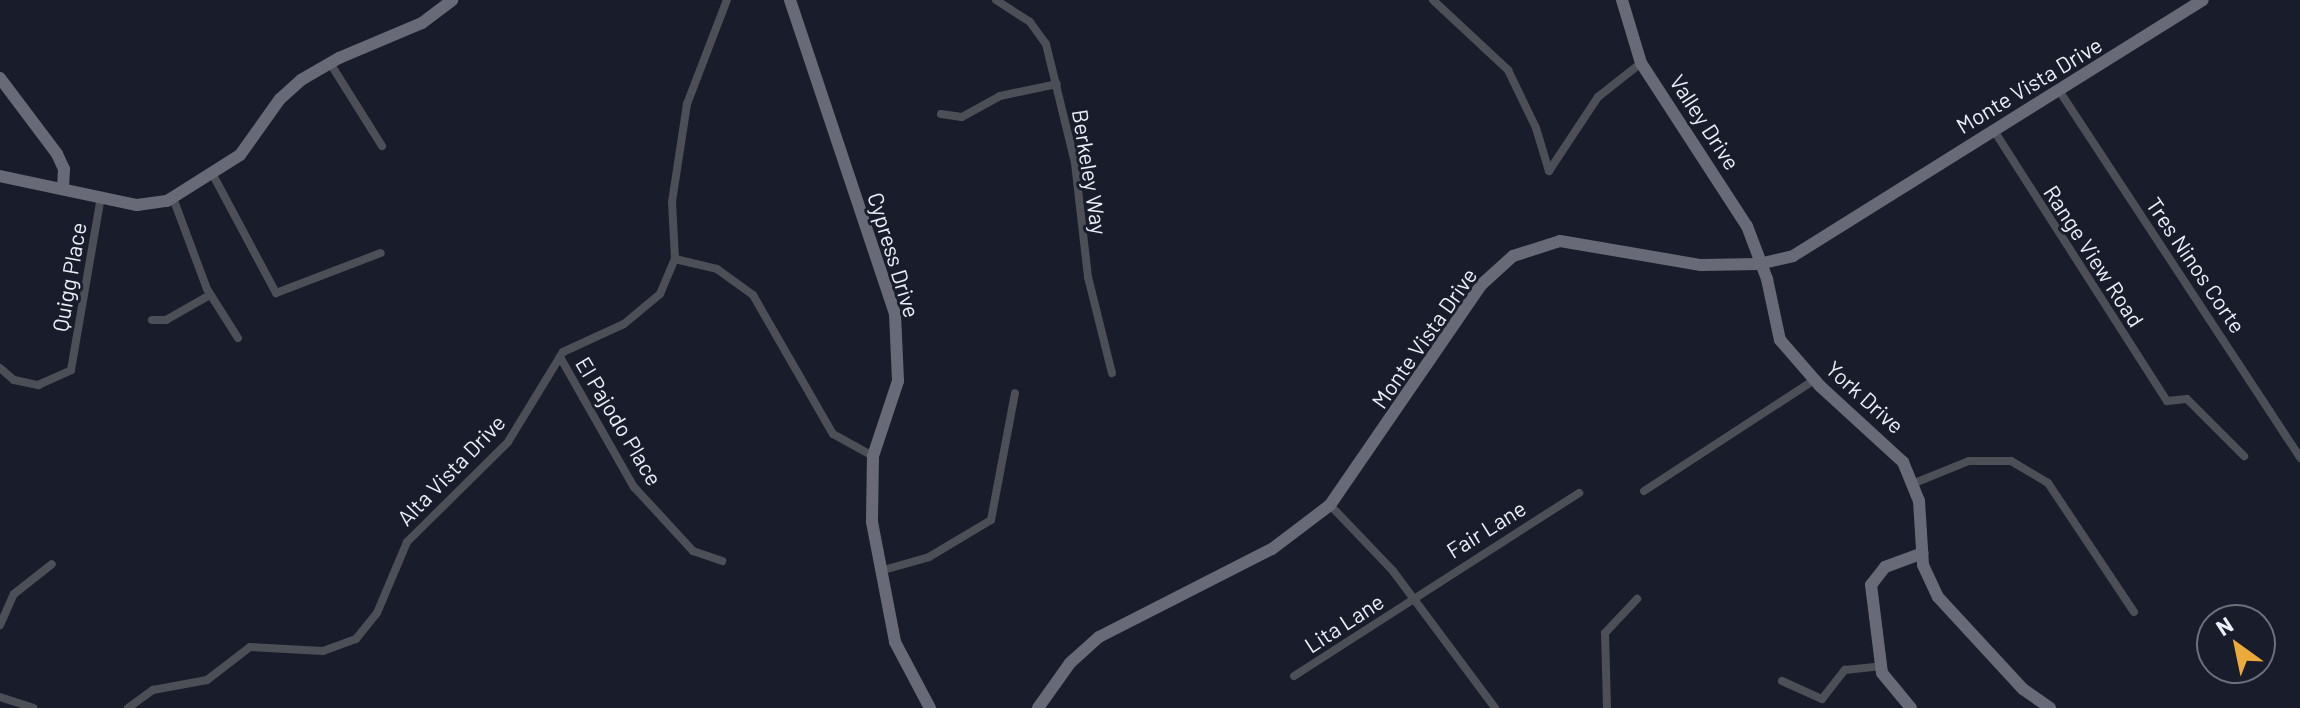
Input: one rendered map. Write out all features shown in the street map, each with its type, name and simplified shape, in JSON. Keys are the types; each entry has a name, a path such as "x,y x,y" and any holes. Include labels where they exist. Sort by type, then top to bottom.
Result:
{"main road":[{"path":"0,176 137,205 173,198 213,175 247,147 285,93 330,63 422,23 452,0"},
{"name":"Cypress Drive","path":"790,0 895,314 898,381 873,456 872,522 900,657 930,708"},
{"name":"Valley Drive","path":"1622,0 1641,63 1740,213 1759,264"},
{"name":"Monte Vista Drive","path":"1038,708 1070,663 1099,637 1272,549 1330,505 1481,285 1513,256 1560,241 1701,265 1759,264 1825,240 1993,129 2060,92 2203,0"},
{"path":"0,78 57,154 64,169 63,188"},
{"name":"York Drive","path":"1759,264 1780,340 1814,380 1894,451 1912,484 1922,518 1926,577 1938,597 2023,689 2050,708"},
{"path":"1911,708 1889,687 1882,666 1871,585 1885,567 1923,553"}],"street":[{"name":"Alta Vista Drive","path":"128,708 153,690 207,680 250,647 323,651 356,639 377,613 407,542 508,442 560,357 570,346 624,324 649,306 668,282 675,259 672,202 687,104 727,0"},
{"name":"Berkeley Way","path":"996,0 1030,22 1046,44 1075,163 1088,277 1112,373"},
{"path":"1433,0 1508,70 1536,128 1549,171 1598,97 1641,63"},
{"path":"330,63 382,146"},
{"path":"941,114 962,117 1000,96 1057,84"},
{"name":"Tres Ninos Corte","path":"2060,92 2300,458"},
{"name":"Range View Road","path":"1993,129 2167,401 2187,399 2244,456"},
{"path":"213,175 276,293 381,253"},
{"name":"Quigg Place","path":"0,368 14,380 38,385 67,375 72,363 101,197"},
{"path":"173,198 210,295 238,338"},
{"path":"675,259 717,269 753,295 833,434 873,456"},
{"path":"152,320 166,320 210,295"},
{"name":"El Pajodo Place","path":"560,357 634,487 693,551 722,561"},
{"path":"1644,491 1814,380"},
{"path":"880,571 940,551 996,513 1015,393"},
{"path":"1912,484 1969,461 2011,461 2048,483 2134,612"},
{"name":"Fair Lane","path":"1412,597 1579,493"},
{"name":"Lita Lane","path":"1330,505 1412,597 1495,708"},
{"path":"0,625 14,594 52,564"},
{"name":"Lita Lane","path":"1294,676 1393,615 1412,597"},
{"path":"1607,708 1605,633 1637,599"},
{"path":"1782,681 1822,699 1845,670 1882,666"},
{"path":"0,697 33,708"}]}
